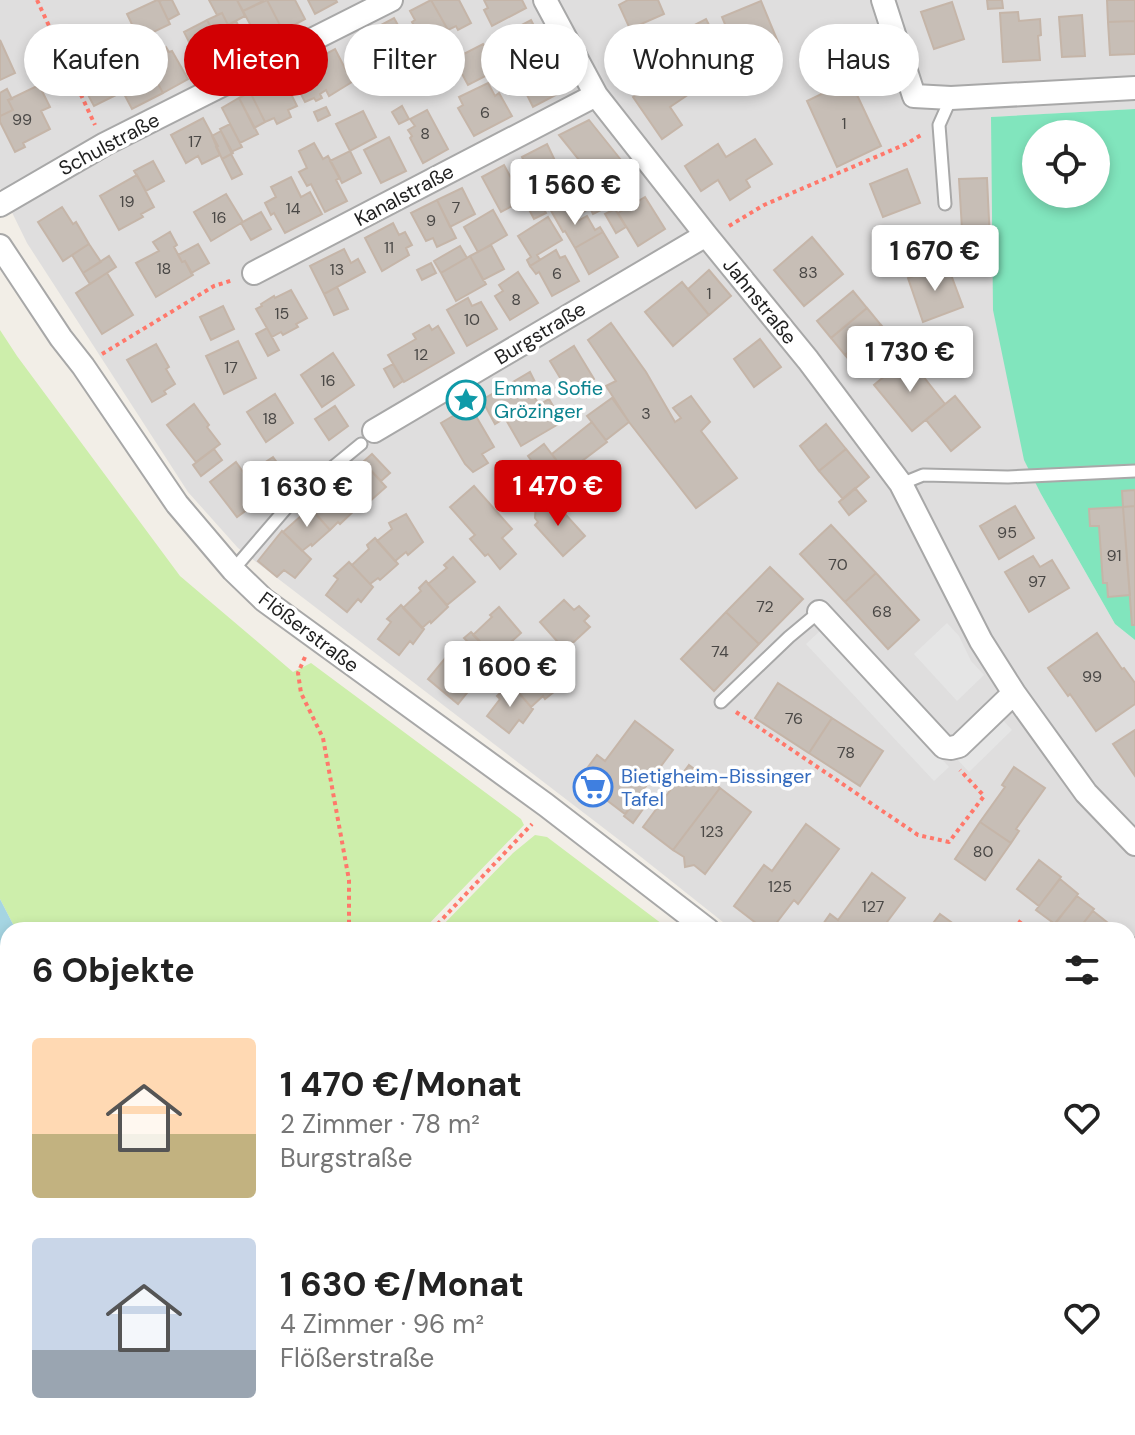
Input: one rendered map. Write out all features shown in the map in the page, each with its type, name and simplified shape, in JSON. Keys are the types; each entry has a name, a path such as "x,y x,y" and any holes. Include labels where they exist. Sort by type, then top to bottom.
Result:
{"street":[{"name":"Schulstraße","path":"0,205 105,144 391,0"},
{"name":"Jahnstraße","path":"545,0 596,95 808,360 901,484 981,641 1014,693 1086,793 1135,844"},
{"path":"883,0 914,96 951,98 1135,88"},
{"name":"Kanalstraße","path":"254,273 596,95"},
{"name":"Burgstraße","path":"367,438 706,235"},
{"name":"Flößerstraße","path":"0,246 177,504 233,570 264,600 546,805 698,922"},
{"path":"819,612 944,747 959,746 1014,693"}],"lane":[{"path":"945,204 939,125 951,98"},
{"name":"Burgstraße","path":"233,570 294,499 367,438"},
{"path":"901,484 923,475 1008,477 1135,471"},
{"path":"721,702 819,612"}],"path":[{"path":"37,0 105,144"},
{"path":"706,235 736,223 764,205 906,144 939,125"},
{"path":"83,366 214,286 254,273"},
{"path":"317,639 298,673 301,693 323,738 349,880 349,922"},
{"path":"721,702 918,835 949,842 984,796 966,777"},
{"path":"439,922 532,823"}],"shaded area":[{"path":"0,0 1135,0 1135,109 992,117 1041,494 1115,624 1135,640 1135,922 723,922 238,548 188,492 27,243 0,188"},
{"path":"947,623 959,636 971,661 984,675 957,701 914,654"},
{"path":"821,630 949,767 934,781 806,644"},
{"path":"1000,717 1012,730 969,772 957,759"}],"green space":[{"path":"1135,109 1135,640 1115,624 1024,460 993,310 991,117"},
{"path":"0,330 180,576 293,672 311,663 521,819 524,825 431,922 12,922 0,899"},
{"path":"535,835 547,837 659,922 446,922 513,853"}],"water":[{"path":"0,899 12,922 0,922"}],"building":[{"path":"157,0 170,24 132,24 127,14"},
{"path":"172,0 179,14 168,20 159,1"},
{"path":"209,0 237,0 245,16 228,24 222,13 217,15"},
{"path":"237,0 263,0 263,1 243,11"},
{"path":"267,0 295,0 305,19 296,24 279,24"},
{"path":"267,0 279,24 250,24 243,11"},
{"path":"308,0 336,0 337,2 315,14"},
{"path":"431,0 459,0 471,23 465,26 445,24"},
{"path":"431,0 445,24 413,24 415,20 410,11"},
{"path":"484,0 522,0 526,8 491,24 484,10 488,8"},
{"path":"628,0 658,0 664,14 641,24 628,24 619,5"},
{"path":"987,0 1002,0 1003,8 988,9"},
{"path":"1107,0 1135,0 1135,21 1108,22"},
{"path":"761,1 771,24 725,24 722,17"},
{"path":"952,2 964,39 934,49 921,12"},
{"path":"1018,12 1019,21 1040,19 1040,60 1003,62 1000,13"},
{"path":"222,13 228,24 209,24 207,20"},
{"path":"1082,15 1085,56 1062,57 1059,17"},
{"path":"394,18 397,24 383,24"},
{"path":"1135,21 1135,54 1110,55 1108,22"},
{"path":"0,40 15,73 0,80"},
{"path":"481,45 481,78 468,85 465,79 465,53"},
{"path":"335,49 344,66 344,87 329,96 328,94 328,53"},
{"path":"168,50 172,51 184,72 184,81 168,90"},
{"path":"481,86 481,96 501,96 512,116 474,136 458,108 463,105 459,97"},
{"path":"7,89 13,110 0,116 0,93"},
{"path":"24,92 24,96 44,96 50,107 41,111 50,129 23,143 25,147 15,152 0,122 0,116 13,110 8,100"},
{"path":"89,96 114,96 94,106"},
{"path":"125,96 157,96 132,109"},
{"path":"252,96 292,96 297,106 288,110 291,117 277,124 274,118 265,122"},
{"path":"252,96 265,122 254,128 239,98"},
{"path":"302,96 322,98 316,101 314,98 305,102"},
{"path":"528,96 554,96 533,107"},
{"path":"686,96 670,107 682,125 662,139 633,97"},
{"path":"817,96 858,96 881,146 837,167 807,101"},
{"path":"239,98 258,134 240,143 222,108"},
{"path":"402,106 409,119 399,124 392,112"},
{"path":"326,107 330,115 318,121 314,112"},
{"path":"427,110 448,149 423,163 408,130 415,126 410,119"},
{"path":"363,111 376,137 350,151 336,124"},
{"path":"203,118 220,155 202,164 198,156 186,163 171,135"},
{"path":"589,120 629,170 604,191 559,135"},
{"path":"230,124 242,147 231,152 220,129"},
{"path":"221,131 233,153 222,159 212,136"},
{"path":"389,137 406,171 381,183 364,150"},
{"path":"755,139 772,164 746,180 750,187 730,200 718,180 701,191 685,166 718,144 726,157"},
{"path":"314,143 323,159 328,156 340,178 336,180 347,201 325,212 311,184 307,186 299,172 307,168 299,151"},
{"path":"547,144 559,169 534,182 522,157"},
{"path":"350,151 361,173 342,183 330,161"},
{"path":"231,154 242,174 232,179 222,159"},
{"path":"153,161 164,181 146,191 134,171"},
{"path":"504,165 518,191 530,184 537,196 501,212 482,177"},
{"path":"584,166 597,183 580,193 570,174"},
{"path":"907,169 920,203 883,217 870,184"},
{"path":"629,170 637,179 620,192 613,183"},
{"path":"137,175 154,207 119,230 100,196"},
{"path":"291,177 301,197 310,192 322,214 285,233 265,203 276,197 271,187"},
{"path":"572,178 580,193 565,201 556,186"},
{"path":"987,178 991,262 964,263 959,179"},
{"path":"556,186 565,201 549,210 541,195"},
{"path":"462,188 475,214 450,227 437,200"},
{"path":"591,189 603,209 593,214 590,208 580,214 572,200"},
{"path":"226,194 243,222 211,241 194,212"},
{"path":"537,196 546,213 534,219 525,202"},
{"path":"645,197 665,229 638,246 618,213"},
{"path":"437,200 456,238 437,247 433,238 426,241 411,213"},
{"path":"562,203 574,223 587,216 595,230 600,227 603,232 575,248 550,209"},
{"path":"62,207 73,224 76,222 89,244 63,261 38,222"},
{"path":"615,209 626,227 616,233 605,214"},
{"path":"493,210 507,235 478,252 464,227"},
{"path":"261,212 271,229 251,240 241,223"},
{"path":"548,217 562,240 537,255 540,260 530,266 527,260 531,257 518,236"},
{"path":"393,223 399,235 405,232 412,245 406,248 409,255 382,271 365,238"},
{"path":"170,232 182,262 185,261 193,275 156,297 136,263 159,251 153,242"},
{"path":"603,232 618,257 589,274 575,248"},
{"path":"942,232 953,262 911,277 900,246"},
{"path":"812,237 843,274 804,306 774,270"},
{"path":"89,244 101,262 83,273 72,255"},
{"path":"198,244 209,263 191,273 178,255"},
{"path":"491,245 504,269 483,280 470,256"},
{"path":"460,246 467,258 441,273 434,261"},
{"path":"344,249 351,263 358,259 365,272 324,294 310,266"},
{"path":"556,250 560,258 565,256 579,281 552,296 539,272 536,274 530,266"},
{"path":"109,256 116,267 90,284 83,273"},
{"path":"470,256 486,284 456,301 441,273"},
{"path":"431,263 436,273 422,280 417,270"},
{"path":"947,264 963,307 923,322 908,278"},
{"path":"709,270 731,296 709,315 688,289"},
{"path":"518,272 538,303 510,320 495,296 503,291 499,285"},
{"path":"107,273 133,315 102,334 76,293"},
{"path":"682,282 709,315 673,346 645,312"},
{"path":"337,287 348,309 334,315 324,294"},
{"path":"291,290 307,318 296,324 298,327 272,337 256,309 274,296"},
{"path":"853,291 867,308 831,338 817,321"},
{"path":"468,298 472,306 481,302 497,329 467,346 447,310"},
{"path":"223,306 234,329 211,340 200,317"},
{"path":"867,308 881,325 845,355 831,338"},
{"path":"611,323 646,372 675,422 681,418 673,408 691,396 710,422 701,431 737,478 696,508 629,422 606,386 616,381 588,340"},
{"path":"429,325 432,330 438,326 454,353 404,382 388,355 416,339 413,334"},
{"path":"881,325 895,341 859,372 845,355"},
{"path":"267,328 279,350 268,356 256,334"},
{"path":"760,339 781,367 754,387 734,359"},
{"path":"238,341 256,378 224,394 206,356"},
{"path":"156,344 175,384 152,402 127,360"},
{"path":"574,346 594,379 570,394 550,361"},
{"path":"333,353 354,385 322,407 301,375"},
{"path":"908,357 945,404 912,431 874,385"},
{"path":"393,364 403,381 394,387 384,369"},
{"path":"530,372 539,390 533,394 539,405 549,399 562,422 521,446 505,418 495,424 482,400"},
{"path":"275,394 293,423 266,442 247,412"},
{"path":"955,396 980,427 951,451 926,420"},
{"path":"612,398 629,422 606,440 587,416"},
{"path":"194,404 220,444 196,462 167,425"},
{"path":"335,406 348,426 329,440 315,419"},
{"path":"470,406 494,447 482,454 488,463 473,472 441,423"},
{"path":"592,422 607,442 566,473 552,454"},
{"path":"826,424 846,449 819,471 800,446"},
{"path":"544,444 566,473 578,464 600,492 588,502 574,483 565,490 558,480 550,486 528,456"},
{"path":"214,449 222,460 201,476 193,465"},
{"path":"846,449 869,477 843,499 819,471"},
{"path":"372,454 390,473 381,481 363,462"},
{"path":"273,457 286,475 276,482 264,463"},
{"path":"236,462 251,483 247,486 259,501 237,517 210,482"},
{"path":"363,462 386,487 368,503 365,500 357,508 340,489"},
{"path":"334,483 357,508 330,530 312,510 330,493 327,490"},
{"path":"474,486 512,529 502,538 516,554 500,569 470,539 475,535 450,507"},
{"path":"855,488 866,501 849,515 839,502"},
{"path":"1135,490 1135,506 1123,507 1122,491"},
{"path":"536,504 548,504 553,509 557,505 585,536 563,556 535,525 538,522 535,518"},
{"path":"308,505 330,530 302,551 283,532"},
{"path":"1015,506 1034,538 999,559 980,526"},
{"path":"1135,506 1135,625 1132,625 1123,507"},
{"path":"1123,507 1130,595 1108,597 1107,583 1103,583 1099,526 1090,526 1089,509"},
{"path":"406,514 423,542 395,561 377,541 392,529 389,523"},
{"path":"831,525 876,573 845,602 800,554"},
{"path":"282,531 311,559 295,578 284,570 277,577 258,561"},
{"path":"375,538 398,564 380,580 378,578 370,584 352,565 369,549 367,545"},
{"path":"1033,556 1040,567 1052,560 1069,588 1029,612 1005,572"},
{"path":"453,557 475,582 447,605 428,584 447,568 444,565"},
{"path":"349,562 373,587 361,602 358,599 347,612 326,595 338,579 334,576"},
{"path":"770,567 803,599 759,644 726,612"},
{"path":"876,573 919,620 888,649 845,602"},
{"path":"426,581 448,607 422,628 403,608 421,591 419,588"},
{"path":"564,600 574,610 579,606 589,616 584,621 590,627 565,650 540,622"},
{"path":"401,605 424,629 413,644 410,641 399,655 378,639 391,622 387,619"},
{"path":"499,607 521,633 493,655 473,635"},
{"path":"726,612 759,644 714,691 681,659"},
{"path":"471,632 494,656 467,677 449,658 467,641 464,638"},
{"path":"1097,633 1135,683 1135,704 1096,731 1048,668"},
{"path":"447,656 474,684 458,704 428,679"},
{"path":"542,658 560,687 531,707 513,686 529,673 525,668"},
{"path":"510,683 533,709 523,723 519,720 509,733 487,716 500,699 497,696"},
{"path":"778,683 832,718 809,753 755,718"},
{"path":"832,718 883,751 860,786 809,753"},
{"path":"635,721 673,750 625,814 579,779 597,755 605,761"},
{"path":"1135,730 1135,776 1113,744"},
{"path":"689,765 720,788 673,850 643,827"},
{"path":"1014,767 1045,788 1016,829 1019,831 1011,843 980,822 1005,787 1002,785"},
{"path":"720,788 751,812 705,874 694,865 685,867 684,857 673,850"},
{"path":"639,796 648,802 633,823 624,816"},
{"path":"980,822 1011,843 985,880 955,859"},
{"path":"806,824 839,849 798,904 794,900 777,922 755,922 734,906 764,865 772,871"},
{"path":"1039,860 1061,877 1039,906 1017,889"},
{"path":"872,873 905,898 887,922 824,922 830,914 838,920"},
{"path":"1060,879 1078,894 1057,922 1036,910"},
{"path":"1077,896 1094,909 1084,922 1056,922"},
{"path":"1093,911 1107,922 1084,922"},
{"path":"940,914 951,922 934,922"}],"place":[{"name":"Emma Sofie Grözinger","path":"466,400"},
{"name":"Bietigheim-Bissinger Tafel","path":"593,787"}]}
